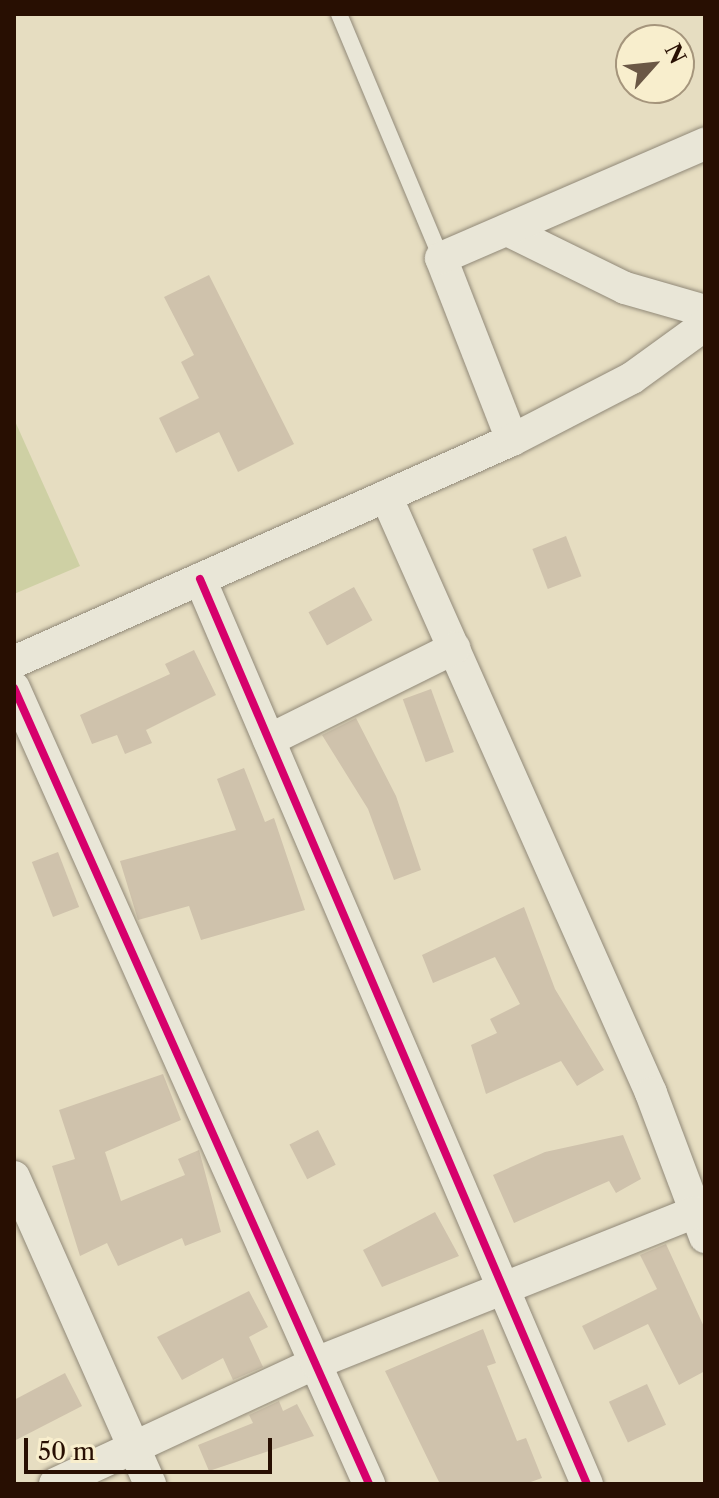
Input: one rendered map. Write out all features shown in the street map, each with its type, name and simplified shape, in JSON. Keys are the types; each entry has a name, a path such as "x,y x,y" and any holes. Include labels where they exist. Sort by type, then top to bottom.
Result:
{"street":[{"path":"512,440 441,258 705,144"},
{"path":"509,231 625,288 705,311"},
{"path":"14,662 512,440 632,378 705,325"},
{"path":"55,1484 316,1363 503,1293 700,1225 651,1093 386,496"},
{"path":"200,579 587,1484"},
{"path":"269,740 454,648"},
{"path":"14,688 369,1484"},
{"path":"14,1177 150,1484"}],"lane":[{"path":"339,14 441,258"}],"green space":[{"path":"14,419 80,566 14,594"}],"building":[{"path":"209,275 294,444 238,472 219,432 176,453 159,418 199,398 181,362 194,355 164,297"},
{"path":"566,536 581,576 548,589 532,549"},
{"path":"354,587 372,620 327,645 309,612"},
{"path":"194,650 216,695 146,730 152,743 125,754 117,735 92,744 80,715 170,674 165,664"},
{"path":"431,689 454,752 426,762 403,699"},
{"path":"356,718 396,796 421,870 394,880 368,809 322,735"},
{"path":"244,768 265,822 274,818 305,910 201,940 189,906 138,920 120,861 236,830 217,779"},
{"path":"58,852 79,907 53,917 32,862"},
{"path":"524,907 555,989 604,1070 577,1086 561,1061 486,1094 471,1045 497,1033 490,1019 520,1004 495,957 433,983 422,955"},
{"path":"163,1074 181,1120 105,1152 121,1201 185,1175 178,1159 199,1150 221,1232 185,1246 182,1238 118,1266 107,1243 80,1256 52,1166 75,1159 59,1110"},
{"path":"318,1130 336,1165 307,1179 289,1145"},
{"path":"623,1135 641,1179 616,1193 609,1181 514,1223 493,1175 545,1152"},
{"path":"435,1212 459,1256 382,1287 363,1250"},
{"path":"666,1244 705,1329 705,1371 679,1385 648,1324 594,1350 582,1326 657,1289 640,1255"},
{"path":"249,1291 268,1327 249,1337 263,1367 233,1380 223,1358 182,1380 157,1337"},
{"path":"483,1329 496,1363 487,1366 517,1441 526,1438 542,1478 525,1484 440,1484 385,1371"},
{"path":"65,1373 82,1406 14,1441 14,1400"},
{"path":"647,1384 666,1425 628,1443 609,1402"},
{"path":"279,1401 283,1411 297,1404 314,1436 209,1471 198,1445 253,1423 249,1415"}],"cycle path":[{"path":"200,579 587,1484"},
{"path":"14,688 369,1484"}]}
